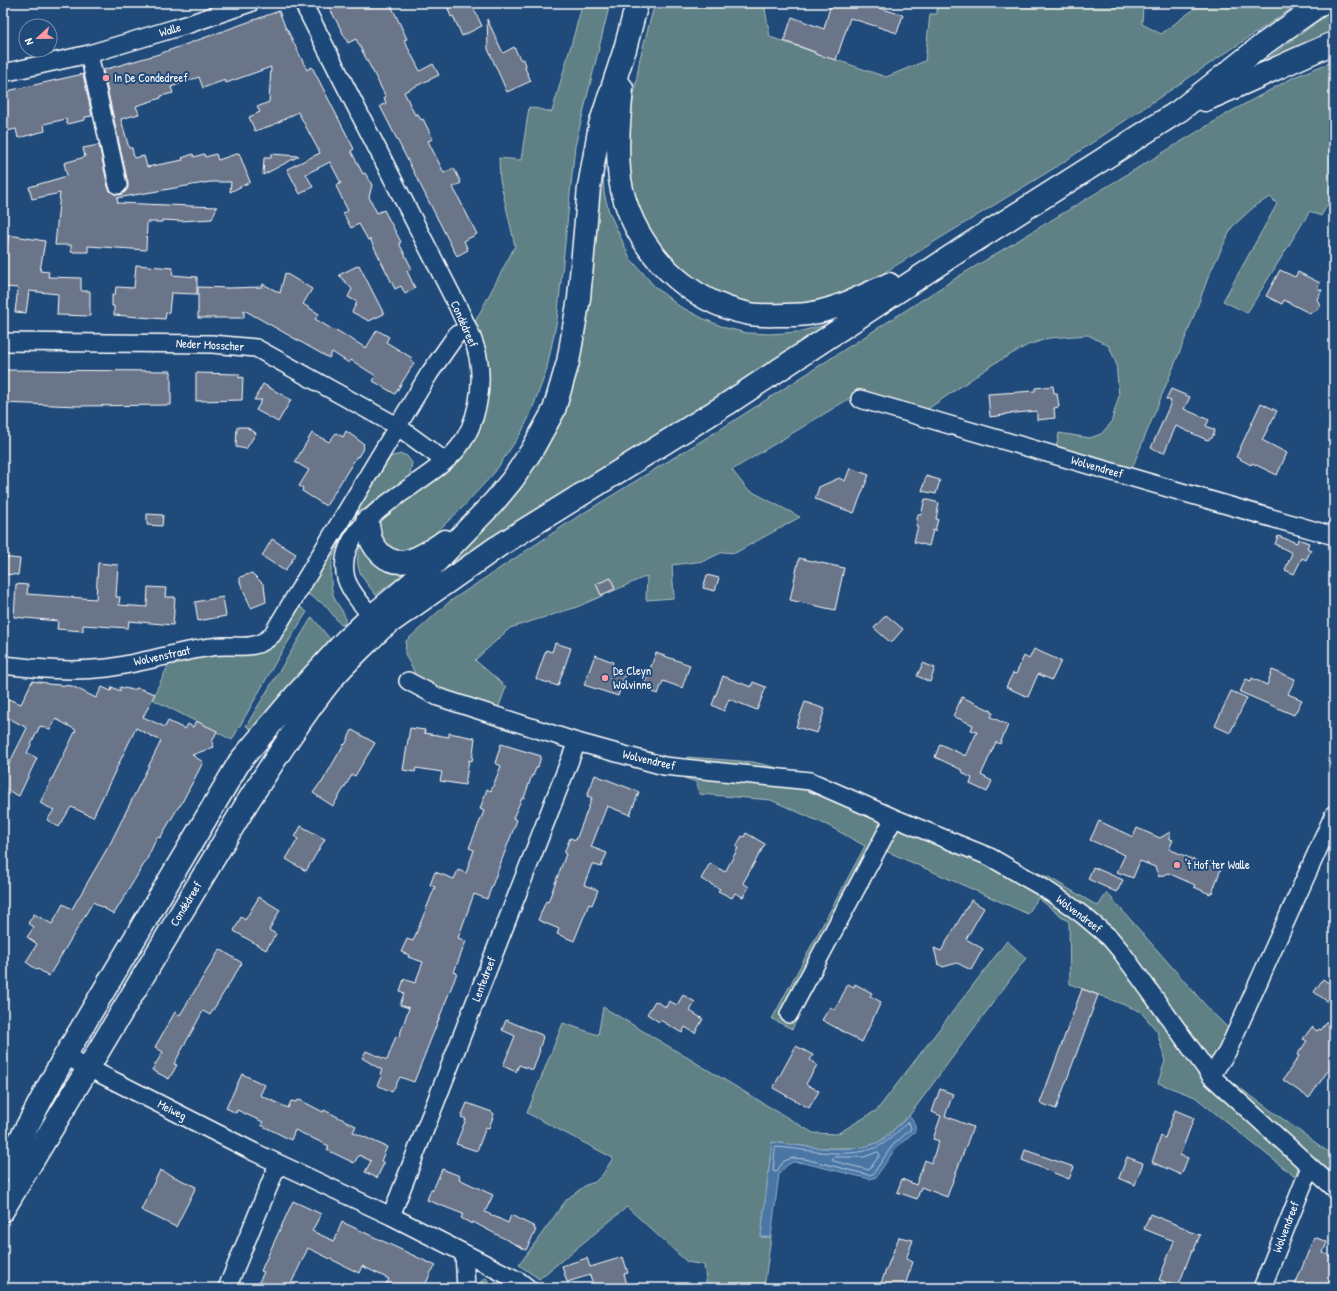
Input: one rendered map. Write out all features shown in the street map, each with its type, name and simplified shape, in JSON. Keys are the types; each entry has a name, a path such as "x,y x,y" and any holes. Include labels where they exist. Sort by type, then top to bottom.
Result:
{"main road":[{"path":"377,622 494,502 513,479 532,450 554,410 568,362 579,298 589,187 600,124 625,49 637,3"},
{"path":"3,1170 24,1134 65,1056 240,762 294,697 346,640 727,404 965,247 1179,111 1265,43 1322,3"},
{"path":"1179,111 1254,79 1296,58 1334,43"},
{"path":"625,49 619,122 619,165 622,189 629,212 639,232 664,268 679,281 702,296 726,307 750,314 774,315 813,313 843,304 867,294 965,247"},
{"path":"367,521 372,542 378,551 389,561 397,562 406,562 416,558 456,534 469,529"},
{"name":"Condédreef","path":"3,1210 247,803 285,743 332,679 377,622"}],"street":[{"name":"Walle","path":"3,73 89,54 189,24 250,3"},
{"name":"Condédreef","path":"303,3 458,307 478,358 480,374 479,392 475,412 469,431 459,448 445,461 392,500 367,521 348,544 344,562 346,579 356,597 377,622"},
{"path":"89,54 118,185"},
{"name":"Condédreef","path":"296,595 429,374 457,334"},
{"name":"Neder Mosscher","path":"3,342 212,344 256,348 398,426 445,461"},
{"name":"Wolvendreef","path":"860,399 1334,536"},
{"name":"Wolvenstraat","path":"3,665 44,670 107,668 214,646 254,646 265,642 272,635 296,595"},
{"name":"Wolvendreef","path":"408,681 438,697 577,742 664,766 810,781 894,818 990,857 1042,887 1084,916 1110,938 1211,1076 1334,1188"},
{"name":"Lentedreef","path":"391,1216 577,742"},
{"path":"1211,1076 1227,1052 1334,814"},
{"path":"789,1014 894,818"},
{"name":"Meiweg","path":"65,1056 278,1164 391,1216 519,1281 528,1288"},
{"path":"227,1288 278,1164"},
{"name":"Wolvendreef","path":"1262,1288 1310,1167"},
{"path":"464,1253 466,1288"}],"green space":[{"path":"583,3 610,3 575,146 557,320 546,372 530,415 521,433 494,473 460,510 415,552 383,550 378,524 384,515 483,414 489,378 487,357 475,322 515,246 500,180 499,158 521,160 529,107 552,112"},
{"path":"655,3 764,3 770,37 886,77 925,61 930,14 937,14 937,3 1143,3 1142,24 1161,34 1202,3 1300,3 1056,167 882,274 836,297 805,304 751,304 728,298 702,285 662,250 641,218 627,167 628,132 640,58"},
{"path":"1334,10 1334,32 1266,63 1265,60"},
{"path":"1334,61 1334,194 1321,216 1310,211 1247,313 1223,301 1277,204 1270,197 1256,205 1232,227 1209,275 1189,329 1130,473 1056,449 1059,433 1090,438 1101,434 1111,423 1119,396 1116,363 1109,346 1088,335 1049,338 1028,345 995,363 922,413 860,392 732,470 747,489 800,517 735,553 723,552 704,561 672,565 674,598 646,600 647,576 577,607 510,628 475,660 506,687 498,709 441,690 417,678 405,654 406,641 449,602 577,517 724,427 956,278 1230,112 1294,77"},
{"path":"603,169 604,193 609,212 630,258 655,287 679,306 726,328 747,333 770,334 798,332 847,319 421,590 545,446 598,170"},
{"path":"402,454 407,456 412,463 410,474 406,479 365,509 352,522 339,542 335,552 332,563 331,586 335,600 345,617 344,624 341,625 325,605 309,595 308,591 389,459 392,456"},
{"path":"364,538 410,569 376,595 361,575 359,569 358,555"},
{"path":"299,606 307,612 278,658 232,740 152,699 171,660 234,651 267,651"},
{"path":"312,617 330,639 254,731 246,726"},
{"path":"687,757 753,762 808,775 1050,878 1098,906 1107,893 1208,1008 1230,1030 1213,1060 1199,1070 1222,1075 1334,1156 1334,1183 1303,1154 1295,1177 1195,1097 1158,1083 1165,1061 1157,1031 1140,1011 1070,984 1069,922 1038,898 1028,914 886,851 792,1029 772,1019 865,846 829,826 771,800 699,794 697,782 684,778"},
{"path":"1007,941 1026,958 909,1116 879,1142 862,1148 817,1148 772,1142 761,1237 771,1237 764,1288 707,1288 704,1265 687,1262 627,1207 539,1279 519,1265 567,1199 586,1185 595,1182 603,1174 613,1158 527,1113 563,1023 598,1035 603,1007 813,1133 837,1134 877,1110"},
{"path":"486,1278 493,1288 477,1288 479,1283"}],"water":[{"path":"909,1116 914,1123 915,1131 895,1149 876,1177 870,1179 804,1163 793,1162 787,1165 779,1174 771,1237 761,1237 772,1142 797,1146 841,1149 868,1146 883,1140"}],"building":[{"path":"327,3 390,3 407,39 404,40 420,71 433,64 439,75 404,92 415,115 417,113 421,120 423,119 433,139 428,141 444,173 454,168 461,183 453,187 477,234 464,241 468,250 457,256 380,106 386,103 384,98 386,97 356,39 348,43"},
{"path":"446,3 471,3 482,26 462,36 453,16 451,17"},
{"path":"831,3 862,3 903,15 897,33 850,18 836,60 815,54 815,52 784,41 792,17 824,29"},
{"path":"279,11 286,29 307,70 312,67 354,149 351,151 363,174 365,173 372,185 369,197 377,213 384,210 401,242 399,243 412,269 407,271 415,288 405,294 401,286 395,289 370,239 368,240 359,224 351,228 343,213 348,211 336,186 341,183 330,162 306,174 313,187 300,194 287,169 320,153 298,112 273,125 255,131 249,117 260,112 257,107 269,102 271,67 226,83 225,80 203,88 199,77 171,87 173,93 136,106 139,114 121,119 129,148 132,148 134,158 144,156 147,167 183,160 182,158 193,154 194,157 204,154 205,157 216,154 218,160 239,153 250,182 230,192 231,182 210,182 117,198 118,203 217,207 212,219 181,221 162,220 162,222 147,222 146,250 88,246 88,252 71,252 71,245 55,245 60,193 32,199 29,187 67,176 64,163 85,157 83,148 99,145 110,191 120,195 128,188 103,70 159,54"},
{"path":"487,19 503,53 514,47 520,59 524,60 526,65 525,68 531,81 507,92 488,49"},
{"path":"83,74 92,116 85,117 85,120 67,124 66,119 44,124 45,131 18,138 16,129 3,132 3,92"},
{"path":"271,154 299,156 263,175 264,158 271,158"},
{"path":"9,235 45,241 40,271 49,272 48,277 81,278 81,290 90,291 90,316 57,315 58,294 29,291 26,313 15,312 18,288 5,287 5,281 3,280 3,268"},
{"path":"136,265 173,268 172,275 197,277 197,294 171,293 169,312 166,313 165,319 114,315 112,295 115,295 116,287 134,288"},
{"path":"359,265 384,314 369,321 352,312 357,302 348,297 352,289 339,275"},
{"path":"1280,270 1295,277 1298,272 1320,283 1317,288 1322,290 1317,299 1320,305 1317,310 1309,313 1284,300 1282,304 1266,296"},
{"path":"285,273 312,289 303,304 319,314 315,319 366,348 377,330 389,337 386,342 412,358 411,361 414,363 395,394 373,381 376,376 351,360 349,363 332,352 329,358 244,310 244,318 198,318 198,287 262,287 263,284 280,293"},
{"path":"3,370 171,371 171,405 78,406 3,403"},
{"path":"196,373 239,374 239,378 243,377 242,400 196,401"},
{"path":"263,384 291,400 278,422 256,410 262,400 254,400"},
{"path":"1053,386 1054,393 1057,393 1059,407 1054,408 1055,418 1037,420 1037,411 990,417 988,394 1035,391 1035,388"},
{"path":"1171,389 1190,397 1184,409 1209,420 1206,426 1215,430 1212,438 1207,440 1176,426 1164,453 1151,448 1169,407 1171,401 1166,399"},
{"path":"1261,403 1277,411 1262,440 1287,453 1277,475 1252,463 1251,465 1236,457"},
{"path":"237,427 246,427 256,433 246,449 236,447"},
{"path":"346,431 364,444 364,447 326,506 302,491 303,488 299,486 309,470 295,462 312,433 329,442 336,433 343,437"},
{"path":"850,468 869,475 854,513 815,499 819,487 839,478 845,481"},
{"path":"926,476 940,480 936,494 922,491"},
{"path":"925,499 939,503 936,519 938,519 935,531 933,530 929,546 914,542 918,526 916,526 918,514 921,515"},
{"path":"147,514 163,515 162,526 147,525"},
{"path":"1278,536 1297,543 1298,539 1309,543 1307,548 1311,550 1306,560 1302,558 1294,574 1285,570 1292,553 1275,544"},
{"path":"272,539 296,554 285,571 262,556"},
{"path":"3,557 20,559 18,575 3,574"},
{"path":"799,558 844,568 835,610 790,600"},
{"path":"98,563 118,565 116,597 120,597 119,605 147,607 148,587 166,588 165,597 175,597 173,625 129,621 128,628 83,625 83,631 57,629 58,621 14,617 16,584 28,585 27,594 96,599"},
{"path":"252,573 264,585 266,602 251,608 240,582 240,577"},
{"path":"707,575 719,578 715,591 703,588"},
{"path":"611,578 615,589 601,595 596,584"},
{"path":"223,597 226,616 198,621 195,602"},
{"path":"886,615 903,629 891,643 874,628"},
{"path":"555,643 571,648 558,686 536,679 546,650 552,652"},
{"path":"1034,649 1061,661 1052,680 1038,674 1028,697 1006,687 1013,673 1016,674 1024,656 1029,659"},
{"path":"656,653 690,665 682,688 663,681 658,694 643,688"},
{"name":"De Cleyn Wolvinne","path":"595,655 613,662 612,666 626,672 618,696 584,685"},
{"path":"923,663 935,668 930,682 917,676"},
{"path":"1272,670 1295,679 1288,694 1302,700 1294,715 1240,692 1246,679 1251,681 1252,678 1267,685"},
{"path":"723,676 751,687 753,682 766,687 757,710 729,699 724,711 712,705"},
{"path":"32,681 72,686 96,698 102,687 111,691 112,687 120,691 120,687 133,690 137,688 155,694 143,717 165,727 168,721 185,729 188,724 193,727 196,721 217,731 212,742 214,747 192,755 203,762 180,806 160,838 157,837 147,859 114,914 93,902 49,976 26,962 37,944 27,937 34,927 28,923 34,914 52,924 63,904 72,909 111,842 161,741 136,728 93,817 71,807 59,827 47,820 54,810 40,803 76,730 56,719 50,730 40,726 27,753 37,758 19,796 3,788 3,776 27,728 3,715 3,697 21,704"},
{"path":"1231,691 1247,698 1230,733 1215,726"},
{"path":"962,697 992,711 991,712 993,713 991,717 1008,725 1000,744 996,742 981,775 992,781 987,792 970,784 972,778 964,774 962,770 935,757 940,744 966,756 977,732 971,730 973,725 953,716"},
{"path":"805,702 825,709 817,733 796,727"},
{"path":"410,728 425,730 424,733 449,737 449,733 475,738 472,761 469,760 465,785 440,781 442,772 416,768 415,772 403,770"},
{"path":"352,730 375,743 355,776 352,775 333,806 313,793 320,783 321,784 344,744 345,745"},
{"path":"501,744 541,756 538,767 536,768 533,776 532,775 524,798 522,798 513,818 517,820 487,899 474,894 458,938 466,941 454,972 457,973 414,1082 400,1077 392,1092 377,1085 382,1075 380,1074 382,1070 362,1058 366,1051 387,1060 396,1036 399,1037 409,1008 400,1005 404,993 400,991 404,979 415,983 423,962 408,957 409,955 401,952 407,939 413,941 435,887 430,885 435,872 454,879 458,870 466,873 474,850 469,848 484,811 480,809 487,789 491,791 501,766 495,763"},
{"path":"595,775 639,792 630,815 607,806 591,847 607,853 601,867 592,864 584,885 598,890 592,905 589,904 574,941 557,934 559,929 538,920 546,901 548,902 566,854 564,853 570,838 576,840 592,798 587,796"},
{"path":"1099,821 1133,837 1137,828 1160,838 1170,832 1170,839 1173,840 1169,849 1208,866 1210,861 1222,866 1212,893 1211,892 1210,894 1194,887 1195,885 1168,873 1159,877 1155,867 1140,861 1133,878 1117,872 1125,855 1090,840"},
{"path":"301,826 325,839 306,871 286,859 298,839 295,837"},
{"path":"746,833 765,844 743,883 749,887 743,897 735,893 732,898 718,891 720,889 701,879 710,863 725,872 738,848 736,847 742,836 744,837"},
{"path":"1093,867 1123,880 1116,892 1088,879"},
{"path":"259,897 280,910 269,930 276,934 266,950 234,931 241,917 245,920"},
{"path":"971,900 984,908 966,939 983,949 971,970 957,963 943,967 938,964 934,948 941,951"},
{"path":"220,949 242,963 210,1015 203,1011 174,1064 177,1065 169,1079 152,1070 163,1052 155,1047 175,1012 180,1015"},
{"path":"1323,979 1334,987 1334,1006 1314,992"},
{"path":"848,984 854,987 855,984 872,993 870,996 881,1002 862,1042 822,1020 830,1007 835,1010"},
{"path":"1082,989 1098,995 1056,1109 1040,1103"},
{"path":"683,995 695,1002 690,1011 703,1019 695,1033 685,1027 682,1033 660,1020 659,1022 647,1014 655,1001 666,1007 669,1001 677,1005"},
{"path":"1334,1012 1334,1062 1309,1098 1283,1080 1299,1056 1297,1055 1307,1041 1303,1039 1312,1027 1317,1031 1319,1029 1321,1030"},
{"path":"506,1020 542,1035 543,1037 540,1050 533,1070 519,1065 516,1072 503,1066 515,1036 502,1030"},
{"path":"796,1046 813,1055 810,1060 817,1065 806,1084 819,1091 809,1108 773,1088"},
{"path":"242,1074 265,1085 260,1095 288,1108 291,1101 296,1102 297,1100 300,1100 356,1126 353,1132 387,1147 381,1161 384,1163 377,1178 365,1172 371,1161 359,1155 354,1163 327,1150 329,1146 295,1130 291,1140 261,1125 263,1122 237,1110 236,1113 226,1108"},
{"path":"940,1089 953,1094 945,1116 973,1127 947,1197 921,1187 917,1199 897,1192 902,1179 916,1185 925,1160 931,1163 939,1141 933,1139 941,1116 932,1112"},
{"path":"467,1103 494,1114 489,1128 486,1127 477,1151 456,1144 466,1119 461,1117"},
{"path":"1175,1110 1194,1118 1180,1155 1188,1158 1181,1175 1152,1162 1161,1136 1165,1138"},
{"path":"1025,1150 1074,1167 1069,1179 1022,1160"},
{"path":"1127,1157 1143,1163 1135,1185 1119,1178"},
{"path":"442,1169 460,1176 459,1179 493,1195 485,1212 508,1223 511,1215 535,1227 534,1229 536,1230 526,1250 473,1222 472,1224 461,1218 463,1214 427,1200"},
{"path":"160,1170 196,1187 176,1227 141,1210"},
{"path":"293,1201 321,1214 312,1231 334,1241 342,1222 436,1266 431,1272 424,1288 384,1288 389,1279 362,1266 359,1273 308,1248 289,1288 256,1288 264,1272 261,1271"},
{"path":"1150,1214 1200,1235 1194,1250 1192,1250 1178,1287 1159,1280 1174,1241 1144,1229"},
{"path":"899,1237 913,1240 906,1259 913,1262 904,1288 879,1288"},
{"path":"1314,1237 1327,1242 1323,1253 1333,1257 1330,1265 1334,1266 1334,1288 1294,1288"},
{"path":"623,1257 628,1273 624,1274 628,1288 594,1288 590,1275 567,1282 562,1266 587,1258 590,1267"}],"place":[{"name":"In De Condedreef","path":"106,78"},
{"name":"De Cleyn Wolvinne","path":"605,678"},
{"name":"'t Hof ter Walle","path":"1177,865"}]}
